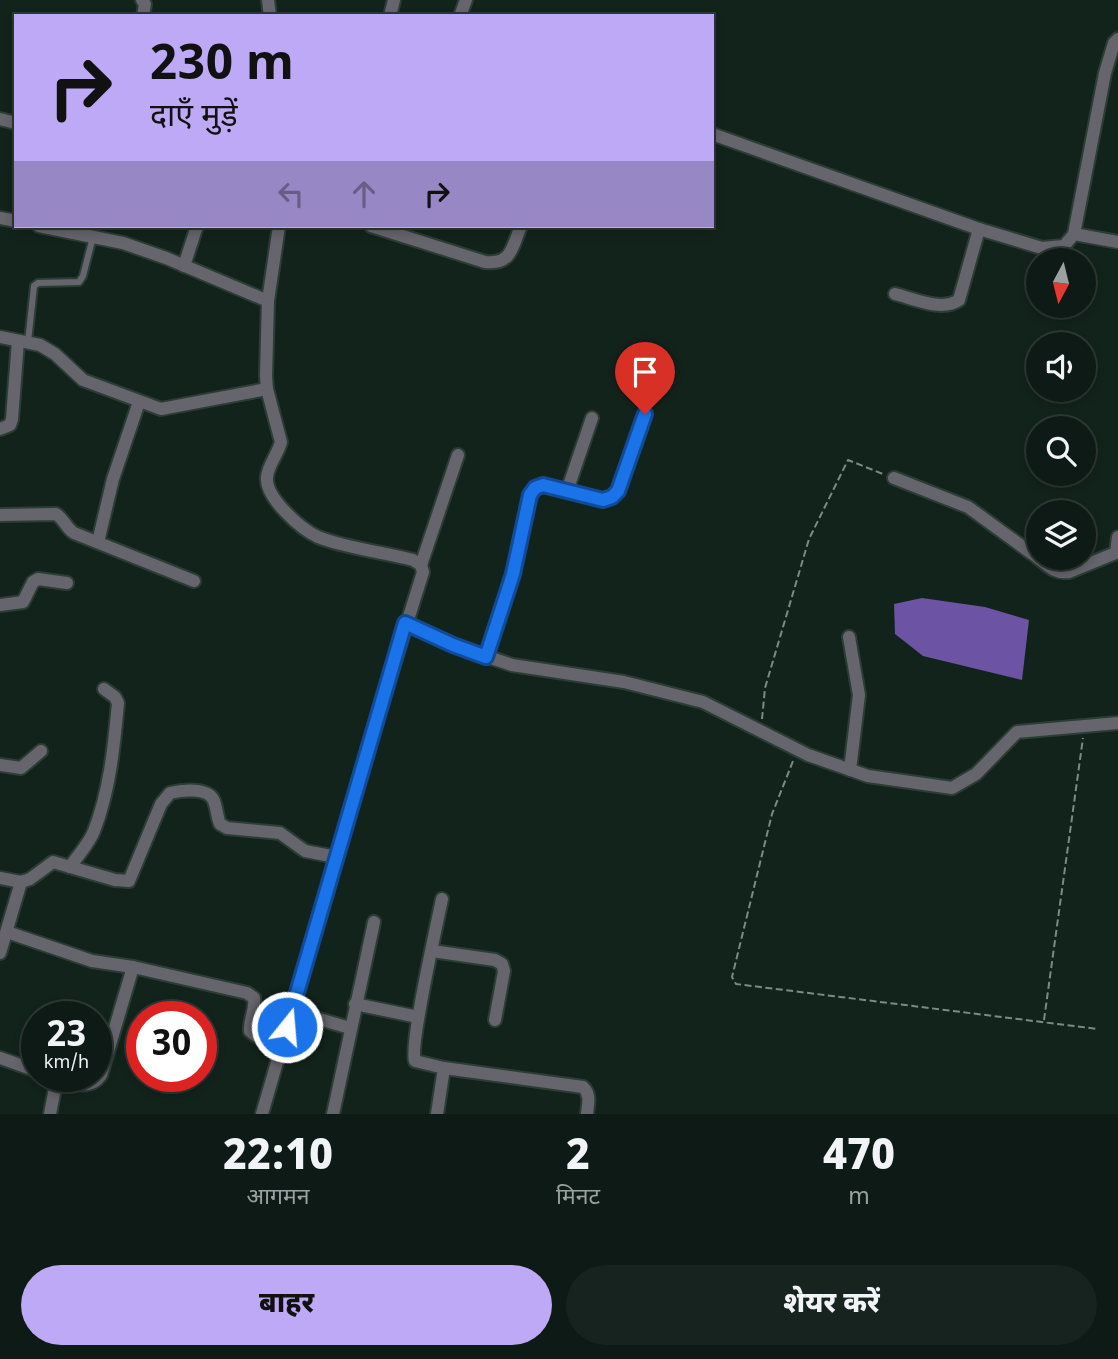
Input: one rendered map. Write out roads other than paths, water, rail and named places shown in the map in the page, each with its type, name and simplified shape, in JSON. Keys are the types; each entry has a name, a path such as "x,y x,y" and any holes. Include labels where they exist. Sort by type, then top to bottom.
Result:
{"street":[{"path":"714,135 979,229 1042,248 1064,246 1074,234 1105,72 1114,43 1118,40"},
{"path":"49,228 123,243 268,302"},
{"path":"184,266 196,228"},
{"path":"279,228 268,302 267,390 281,443 269,468 267,483 276,503 284,512 317,536 414,560 421,565"},
{"path":"377,228 499,264 507,258 519,228"},
{"path":"895,294 941,306 951,305 959,300 979,229"},
{"path":"1074,234 1118,242"},
{"path":"0,337 48,349 83,380 161,409 267,390"},
{"path":"0,429 10,425 12,419 23,342"},
{"path":"98,542 113,479 139,402"},
{"path":"486,657 513,574 530,495 535,488 543,485 603,500 612,497 618,491 645,414"},
{"path":"567,491 592,418"},
{"path":"262,1114 335,858 405,623 423,572 421,565 458,455"},
{"path":"894,478 968,507 1026,549"},
{"path":"0,515 56,514 63,518 68,530 74,533 194,580"},
{"path":"1096,561 1117,552 1118,537"},
{"path":"1054,570 1061,573 1074,570"},
{"path":"0,605 23,602 33,582 38,579 67,583"},
{"path":"405,623 453,645 528,669 624,682 703,702 798,750 867,776 952,788 976,774 1017,732 1118,723"},
{"path":"849,637 859,695 850,770"},
{"path":"70,867 94,830 111,761 117,703 115,697 104,689"},
{"path":"0,765 21,768 41,751"},
{"path":"0,878 21,882 30,879 53,862 115,880 129,881 161,804 170,793 179,791 211,795 220,824 227,828 280,833 305,851 335,858"},
{"path":"0,953 21,882"},
{"path":"442,899 418,1017 413,1058 420,1064 583,1087 588,1096 587,1114"},
{"path":"332,1114 374,922"},
{"path":"7,932 92,961 133,967 247,993 254,998 255,1006 250,1031 256,1036 282,1042"},
{"path":"432,951 495,960 502,964 504,971 495,1020"},
{"path":"112,1038 133,967"},
{"path":"355,1004 418,1017"},
{"path":"291,1011 350,1028"},
{"path":"0,1058 21,1065"},
{"path":"438,1114 444,1068"},
{"path":"50,1114 52,1092"}],"lane":[{"path":"23,342 34,286 38,283 79,282 93,237"}]}
